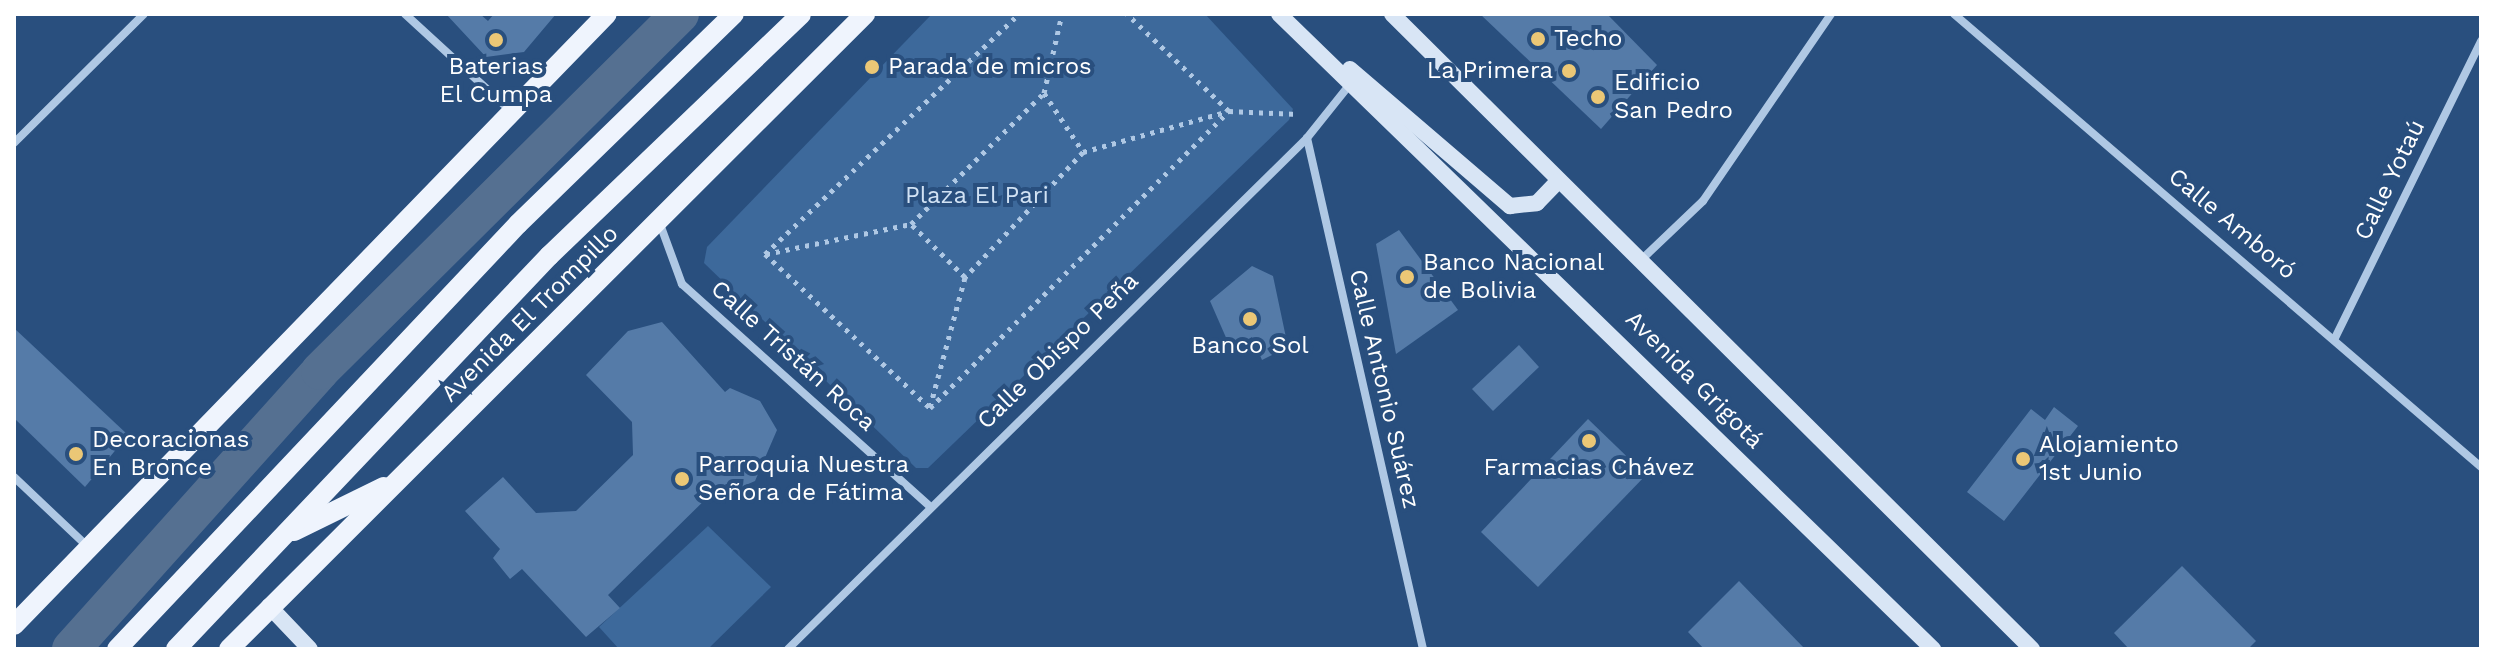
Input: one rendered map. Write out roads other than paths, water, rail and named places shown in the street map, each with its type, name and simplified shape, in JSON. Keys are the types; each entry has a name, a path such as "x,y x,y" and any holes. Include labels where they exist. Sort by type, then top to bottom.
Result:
{"main road":[{"path":"14,625 87,546 607,14"},
{"path":"117,649 518,224 734,14"},
{"name":"Avenida El Trompillo","path":"176,649 549,256 801,14"},
{"name":"Avenida El Trompillo","path":"229,649 865,14"},
{"name":"Avenida Grigotá","path":"1279,14 1354,80 1933,649"},
{"name":"Avenida Grigotá","path":"1392,14 2032,649"},
{"path":"1328,56 1371,81 1510,206 1537,203 1558,181"},
{"path":"279,538 400,479"},
{"path":"269,606 310,649"}],"street":[{"path":"14,143 144,14"},
{"path":"405,14 511,111"},
{"path":"1640,261 1703,201 1831,14"},
{"name":"Calle Amboró","path":"1954,14 2335,338 2481,467"},
{"name":"Calle Yotaú","path":"2335,338 2481,41"},
{"name":"Calle Obispo Peña","path":"788,649 928,505 1307,138 1354,80"},
{"name":"Calle Antonio Suárez","path":"1307,138 1423,649"},
{"name":"Calle Tristán Roca","path":"660,220 662,245 682,284 928,505"},
{"path":"14,477 87,546"}],"waterway":[{"path":"71,649 320,371 680,14"}],"place":[{"name":"Techo","path":"1538,39"},
{"name":"Baterias El Cumpa","path":"496,40"},
{"name":"Parada de micros","path":"872,67"},
{"name":"La Primera","path":"1569,71"},
{"name":"Edificio San Pedro","path":"1598,97"},
{"name":"Banco Nacional de Bolivia","path":"1407,277"},
{"name":"Banco Sol","path":"1250,319"},
{"name":"Farmacias Chávez","path":"1589,441"},
{"name":"Decoracionas En Bronce","path":"76,454"},
{"name":"Alojamiento 1st Junio","path":"2023,459"},
{"name":"Parroquia Nuestra Señora de Fátima","path":"682,479"}],"park label":[{"name":"Plaza El Pari","path":"977,196"}]}
